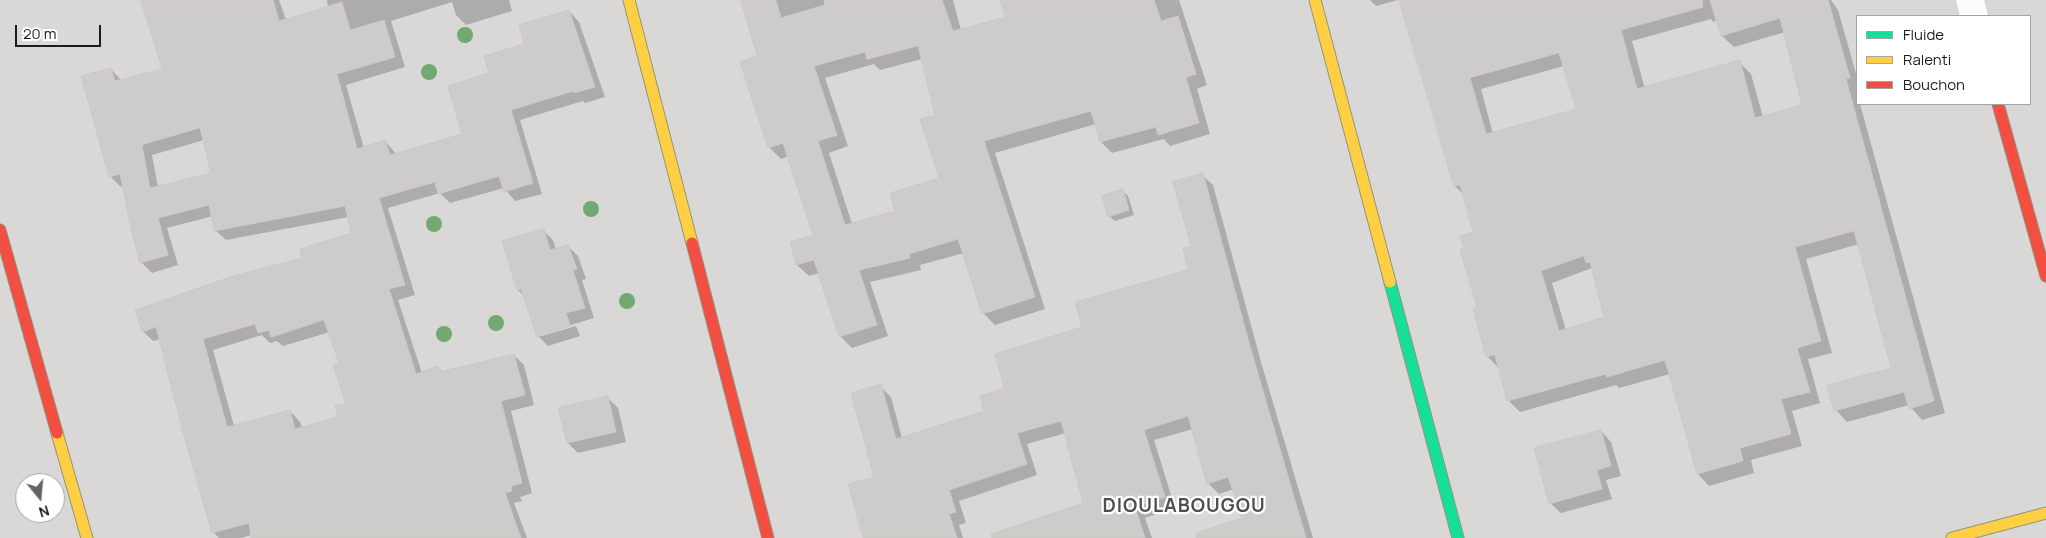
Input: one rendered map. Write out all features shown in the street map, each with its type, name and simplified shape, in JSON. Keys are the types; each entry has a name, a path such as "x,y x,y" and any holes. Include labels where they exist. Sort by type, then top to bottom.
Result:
{"street":[{"path":"629,0 768,538"},
{"path":"1315,0 1458,538"},
{"path":"1970,0 1974,15"},
{"path":"1998,105 2046,276"},
{"path":"0,230 87,538"},
{"path":"1952,538 2046,513"}],"shaded area":[{"path":"0,0 2046,0 2046,538 0,538"}],"building":[{"path":"141,0 273,0 279,21 342,2 350,30 384,20 395,57 337,74 357,149 385,140 390,155 462,134 448,86 489,73 484,56 524,44 519,25 569,10 595,87 574,93 573,91 511,110 533,183 504,192 499,176 438,194 435,182 379,198 405,285 389,289 416,374 438,366 440,372 514,354 525,395 501,401 522,483 511,486 512,491 505,493 521,538 251,538 249,523 212,533 184,436 156,327 142,332 135,310 233,276 302,258 300,249 351,233 345,206 214,231 209,205 158,218 168,255 140,263 120,174 109,177 81,76 111,68 115,81 162,69","holes":["200,128 211,173 150,188 142,145","324,320 339,363 333,365 346,404 335,406 338,417 295,429 290,410 227,427 203,339 255,324 258,333 269,330 271,337"]},
{"path":"741,0 776,0 781,18 825,5 824,0 942,0 953,31 1005,17 1000,0 1154,0 1161,21 1178,16 1196,74 1186,77 1199,123 1158,135 1156,127 1100,142 1091,111 984,141 1035,297 982,314 958,239 909,254 910,258 859,270 877,325 839,337 814,260 796,265 790,242 813,235 783,143 768,148 740,62 757,56","holes":["918,46 935,115 920,119 939,178 890,193 895,211 845,225 818,141 837,135 814,66 865,52 867,59"]},
{"path":"1399,0 1702,0 1703,7 1621,30 1637,89 1740,60 1755,118 1802,105 1780,18 1721,36 1710,0 1828,0 1850,78 1846,79 1934,401 1909,409 1904,392 1834,411 1827,385 1891,368 1854,231 1795,247 1821,341 1797,348 1810,392 1781,399 1791,434 1740,448 1743,461 1697,474 1665,360 1607,377 1606,374 1507,401 1495,355 1486,357 1473,308 1477,307 1460,250 1464,248 1460,236 1473,232 1460,185 1454,186","holes":["1559,53 1576,109 1486,134 1470,78","1584,256 1586,263 1590,262 1604,317 1559,331 1541,271"]},
{"path":"1203,173 1251,350 1306,538 1196,538 1196,533 1242,518 1228,477 1207,484 1188,416 1144,430 1165,497 1135,507 1145,538 992,538 991,534 1083,503 1061,421 1017,433 1027,464 949,490 956,512 949,514 957,538 863,538 848,484 874,477 851,393 881,384 896,439 984,411 980,396 1004,388 995,354 1082,327 1075,302 1188,270 1183,248 1191,246 1173,182"},
{"path":"1123,189 1129,210 1108,217 1102,196"},
{"path":"544,229 550,250 568,245 577,269 573,270 585,308 566,313 570,326 537,337 521,289 517,290 502,241"},
{"path":"608,396 616,432 567,443 558,408"},
{"path":"1601,430 1611,466 1597,470 1602,489 1549,504 1534,448"}],"traffic: fast":[{"path":"1390,282 1458,538"}],"traffic: slow":[{"path":"629,0 692,243"},
{"path":"1315,0 1390,282"},
{"path":"57,433 87,538"},
{"path":"1952,538 2046,513"}],"traffic: jam":[{"path":"1998,105 2046,276"},
{"path":"0,230 57,433"},
{"path":"692,243 768,538"}],"district":[{"name":"DIOULABOUGOU","path":"1184,507"}]}
